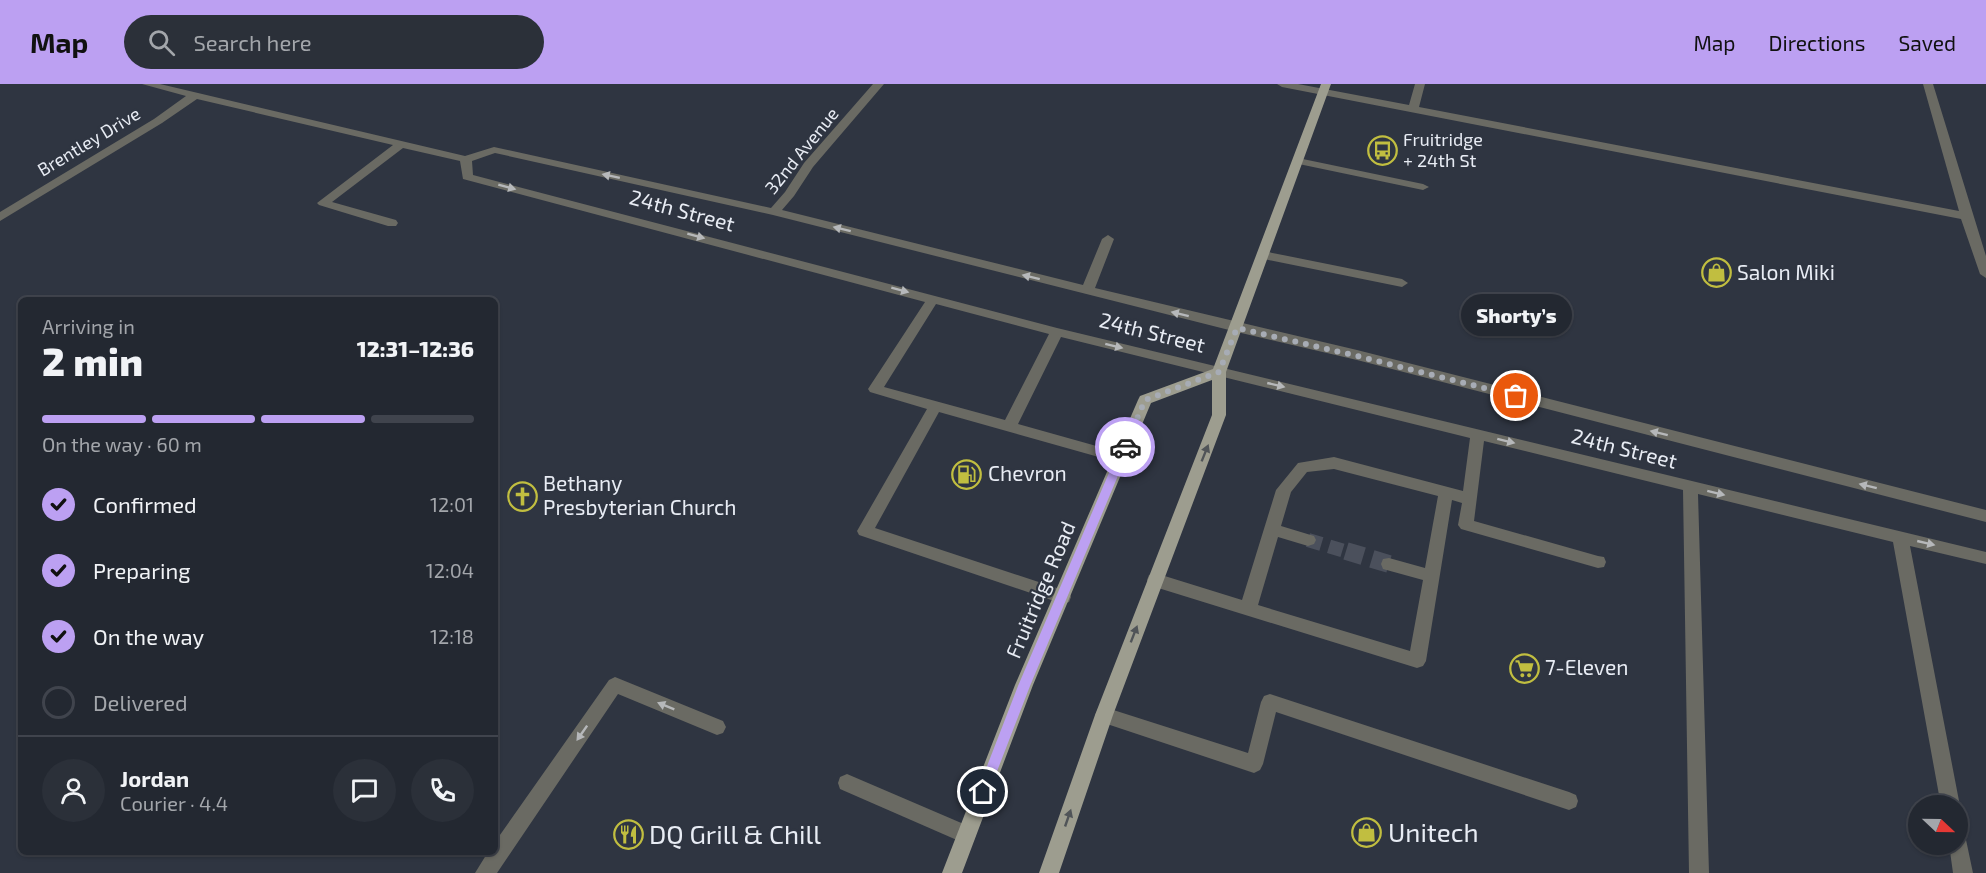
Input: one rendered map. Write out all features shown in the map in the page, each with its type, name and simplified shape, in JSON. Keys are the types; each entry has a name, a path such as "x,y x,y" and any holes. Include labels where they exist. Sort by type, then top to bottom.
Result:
{"main road":[{"path":"1053,872 1104,715 1219,415 1219,372 1325,88"},
{"name":"Fruitridge Road","path":"951,873 1024,686 1145,400 1219,372"}],"street":[{"path":"147,84 466,159"},
{"name":"32nd Avenue","path":"774,212 790,194 808,165 879,84"},
{"path":"1282,84 1325,88 1413,109 1966,216"},
{"path":"1413,109 1420,84"},
{"path":"1928,84 1966,216 1986,274"},
{"name":"Brentley Drive","path":"0,217 158,122 194,96"},
{"path":"392,223 323,203 402,144"},
{"name":"24th Street","path":"1986,516 1357,356 774,212 494,150 466,159 467,177 1057,332 1986,558"},
{"path":"1298,161 1423,187"},
{"path":"1087,291 1108,239"},
{"path":"1263,255 1402,283"},
{"path":"933,299 875,389 1120,459"},
{"path":"1009,427 1057,332"},
{"path":"935,406 865,531 1063,597"},
{"path":"1478,434 1466,525 1598,562"},
{"path":"1248,609 1284,490 1303,467 1334,463 1470,498"},
{"path":"1690,486 1699,873"},
{"path":"1155,580 1417,661 1446,492"},
{"path":"1272,529 1308,540"},
{"path":"1900,537 1949,795"},
{"path":"1389,564 1432,576"},
{"path":"498,854 615,685 717,727"},
{"path":"1104,715 1254,764 1270,702 1569,801"},
{"path":"847,783 966,835"},
{"path":"485,873 497,855"},
{"path":"1961,855 1964,873"}],"tunnel":[{"path":"1308,540 1351,553"},
{"path":"1346,551 1389,564"}],"way so far":[{"path":"1125,447 1145,400 1219,372 1237,328 1516,396"}],"place":[{"name":"Fruitridge + 24th St","path":"1382,150"},
{"name":"Salon Miki","path":"1716,273"},
{"name":"Shorty’s","path":"1516,396"},
{"name":"Chevron","path":"967,474"},
{"name":"Bethany Presbyterian Church","path":"522,496"},
{"name":"7-Eleven","path":"1524,668"},
{"name":"Unitech","path":"1367,833"},
{"name":"DQ Grill & Chill","path":"628,835"}],"route":[{"path":"983,792 1024,686 1076,568 1125,447"}]}
